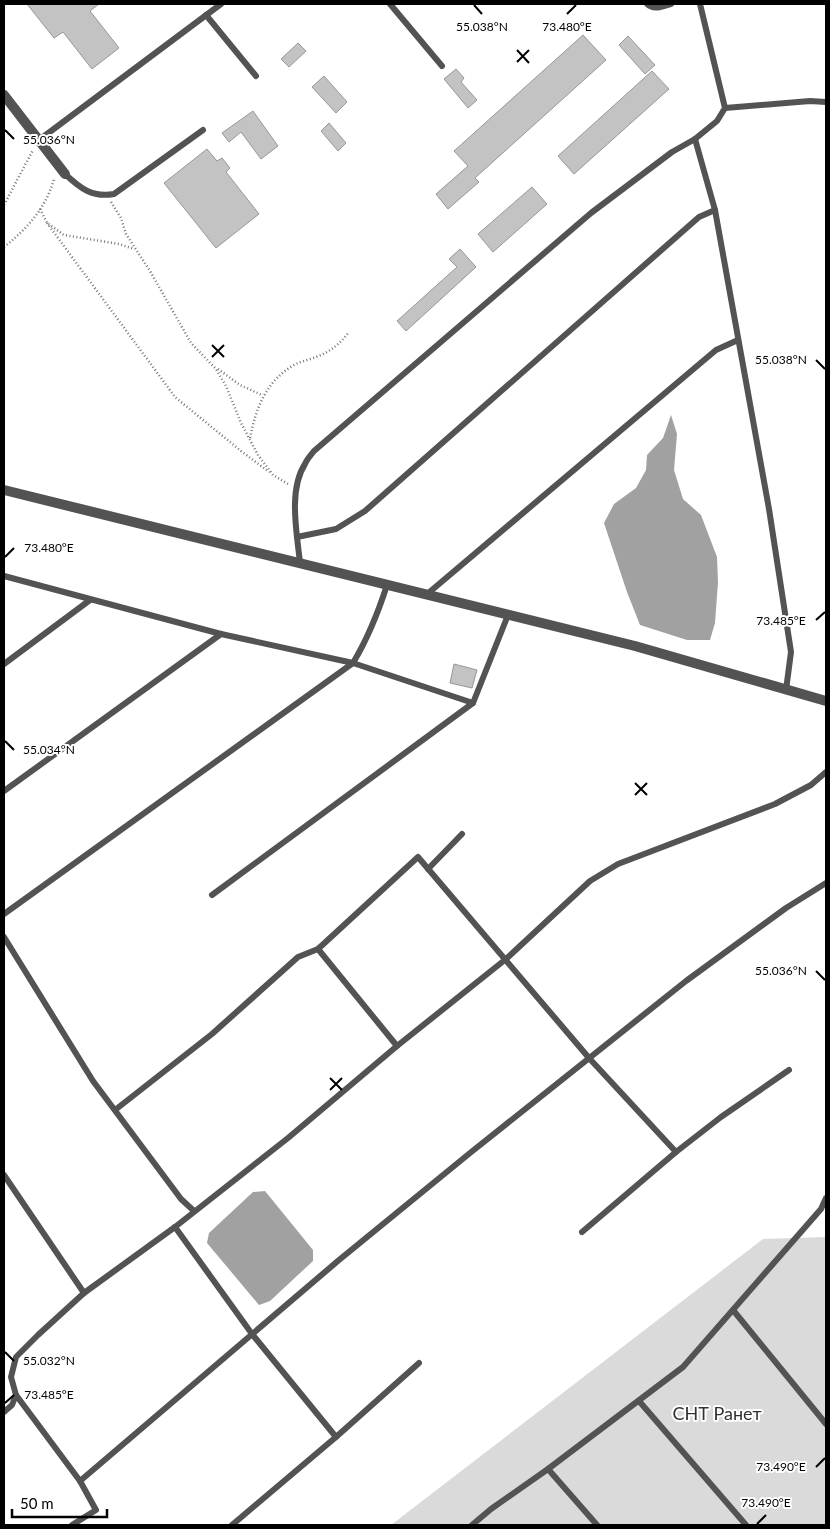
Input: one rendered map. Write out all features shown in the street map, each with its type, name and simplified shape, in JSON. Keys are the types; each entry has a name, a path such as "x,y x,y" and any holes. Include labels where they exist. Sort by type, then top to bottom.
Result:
{"street":[{"path":"4,95 62,170"},
{"path":"4,490 635,646 826,701"}],"lane":[{"path":"38,140 221,4"},
{"path":"390,4 442,66"},
{"path":"647,4 650,7 656,8 671,4"},
{"path":"300,563 295,504 297,489 304,465 322,445 591,213 672,152 695,139 717,121 725,108 700,4"},
{"path":"206,15 256,76"},
{"path":"725,108 810,101 826,102"},
{"path":"62,170 80,188 93,194 104,196 114,194 203,130"},
{"path":"695,139 714,210 769,509 791,652 786,690"},
{"path":"297,537 336,529 365,511 699,217 714,210"},
{"path":"426,594 716,350 738,340"},
{"path":"4,576 220,634 353,664 472,703"},
{"path":"4,914 353,664 372,628 387,585"},
{"path":"4,664 90,600"},
{"path":"212,895 472,703 508,615"},
{"path":"4,791 220,634"},
{"path":"72,1525 96,1510 80,1481 16,1395 11,1377 16,1357 38,1335 84,1293 175,1227 288,1138 397,1046 506,959 590,882 618,864 775,804 811,785 826,772"},
{"path":"428,869 462,834"},
{"path":"115,1110 212,1034 298,958 318,950 418,857 589,1058 676,1152"},
{"path":"80,1481 252,1334 462,1159 686,981 786,908 826,883"},
{"path":"4,936 93,1081 181,1199 194,1211"},
{"path":"318,950 397,1046"},
{"path":"582,1232 676,1152 721,1117 789,1070"},
{"path":"4,1175 84,1293"},
{"path":"472,1525 548,1470 683,1367 821,1209 826,1198"},
{"path":"175,1227 252,1334 336,1436"},
{"path":"733,1310 826,1424"},
{"path":"232,1525 419,1363"},
{"path":"4,1412 12,1405 16,1395"},
{"path":"639,1401 746,1525"},
{"path":"548,1470 597,1525"}],"path":[{"path":"4,205 38,140"},
{"path":"4,248 35,219 62,170"},
{"path":"104,196 113,205 121,218 126,234 150,271 191,343 216,368 240,385 262,395"},
{"path":"40,209 46,223 176,397 241,451 297,489"},
{"path":"46,223 64,235 119,244 136,250"},
{"path":"250,440 254,417 262,395 277,377 295,364 319,356 340,344 348,332"},
{"path":"216,368 258,455 273,474"}],"green space":[{"name":"СНТ Ранет","path":"826,1237 826,1525 391,1525 763,1239"}],"shaded area":[{"path":"671,415 677,434 674,470 683,499 701,515 717,557 718,582 715,623 710,640 687,640 640,625 604,523 614,504 636,488 646,470 647,455 663,438"},
{"path":"265,1191 313,1250 313,1261 270,1301 259,1305 207,1243 209,1233 253,1192"}],"building":[{"path":"27,4 99,4 90,11 119,48 92,69 63,32 54,38"},
{"path":"583,35 606,60 475,178 479,182 448,209 436,194 468,166 454,151"},
{"path":"628,36 655,65 645,74 619,45"},
{"path":"298,43 306,51 289,67 281,59"},
{"path":"456,69 464,78 461,82 477,100 468,108 444,79"},
{"path":"652,71 669,89 574,174 558,156"},
{"path":"324,76 347,102 336,113 312,87"},
{"path":"253,111 278,146 261,159 241,132 229,142 222,133"},
{"path":"329,123 346,143 338,151 321,131"},
{"path":"207,149 217,161 222,158 230,168 226,172 259,214 216,248 164,183"},
{"path":"532,187 547,204 493,252 478,234"},
{"path":"460,249 476,267 406,331 397,321 457,267 449,259"},
{"path":"454,664 477,670 472,688 450,683"}]}
